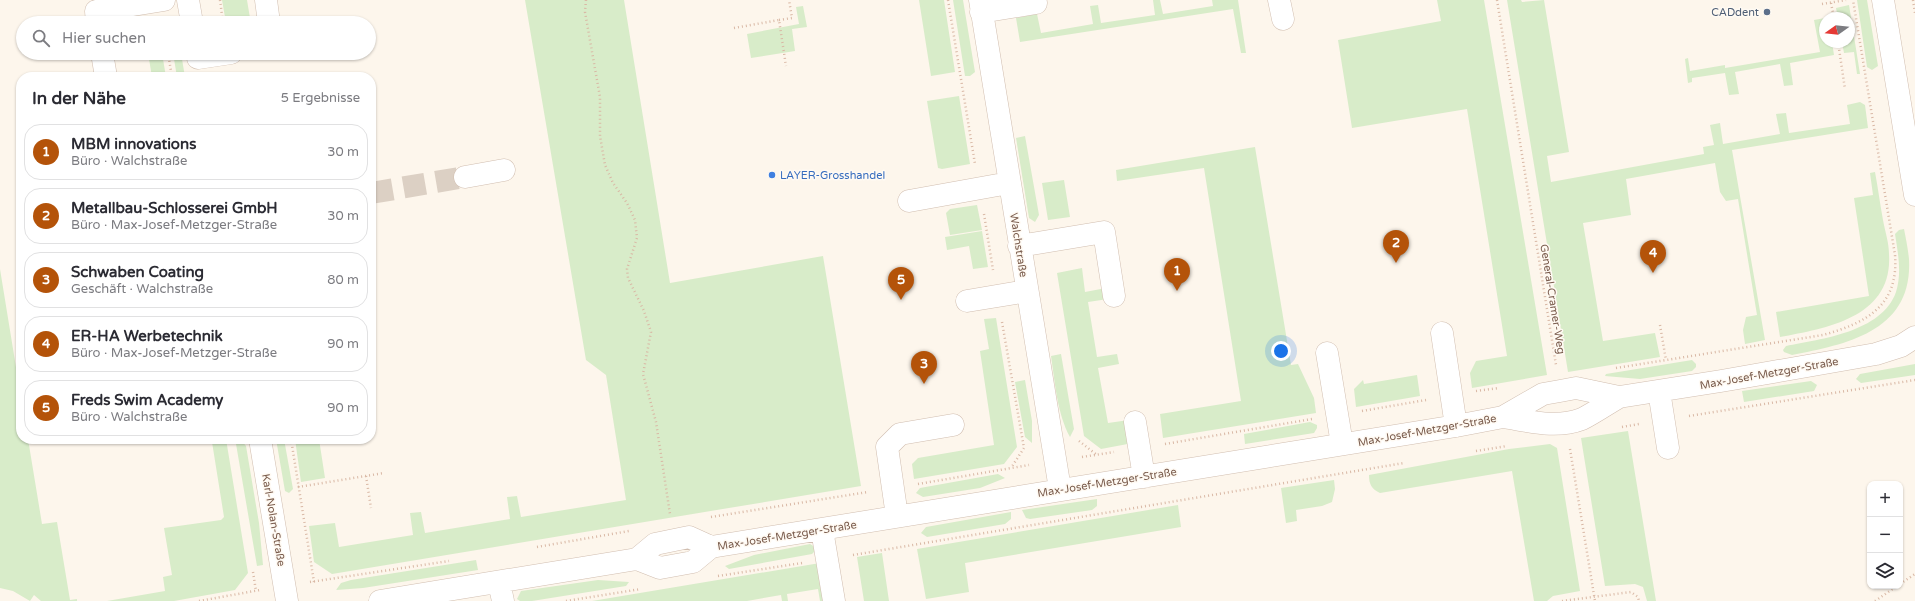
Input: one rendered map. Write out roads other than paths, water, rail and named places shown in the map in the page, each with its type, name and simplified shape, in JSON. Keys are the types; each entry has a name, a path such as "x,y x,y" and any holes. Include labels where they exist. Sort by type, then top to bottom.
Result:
{"street":[{"path":"96,16 96,11 164,0"},
{"path":"188,0 191,16"},
{"path":"266,0 268,16"},
{"path":"1883,0 1915,195"},
{"path":"981,6 1036,3"},
{"name":"Walchstraße","path":"981,6 1019,246 1060,489"},
{"path":"103,60 105,72"},
{"path":"198,63 208,60"},
{"path":"465,177 504,170"},
{"path":"909,200 1009,183"},
{"path":"1019,246 1104,232 1114,296"},
{"path":"967,301 1027,291"},
{"path":"1442,333 1456,426"},
{"name":"Max-Josef-Metzger-Straße","path":"380,601 501,591 637,559 655,544 689,537 710,547 822,530 1060,489 1144,477 1456,426 1503,417 1543,394 1576,388 1619,397 1835,362 1882,352 1901,346 1915,337"},
{"path":"1327,353 1342,444"},
{"path":"1659,391 1668,448"},
{"name":"Max-Josef-Metzger-Straße","path":"1503,417 1549,425 1581,419 1619,397"},
{"path":"1135,422 1144,477"},
{"path":"897,516 887,447 900,434 953,425"},
{"name":"Karl-Nolan-Straße","path":"261,444 286,593"},
{"path":"822,530 834,601"}],"tunnel":[{"path":"376,192 465,177"}],"place":[{"name":"CADdent","path":"1767,12"},
{"name":"LAYER-Grosshandel","path":"772,175"},
{"name":"Metallbau-Schlosserei GmbH","path":"1396,263"},
{"name":"ER-HA Werbetechnik","path":"1653,273"},
{"name":"MBM innovations","path":"1177,291"},
{"name":"Freds Swim Academy","path":"901,300"},
{"name":"Schwaben Coating","path":"924,384"}]}
